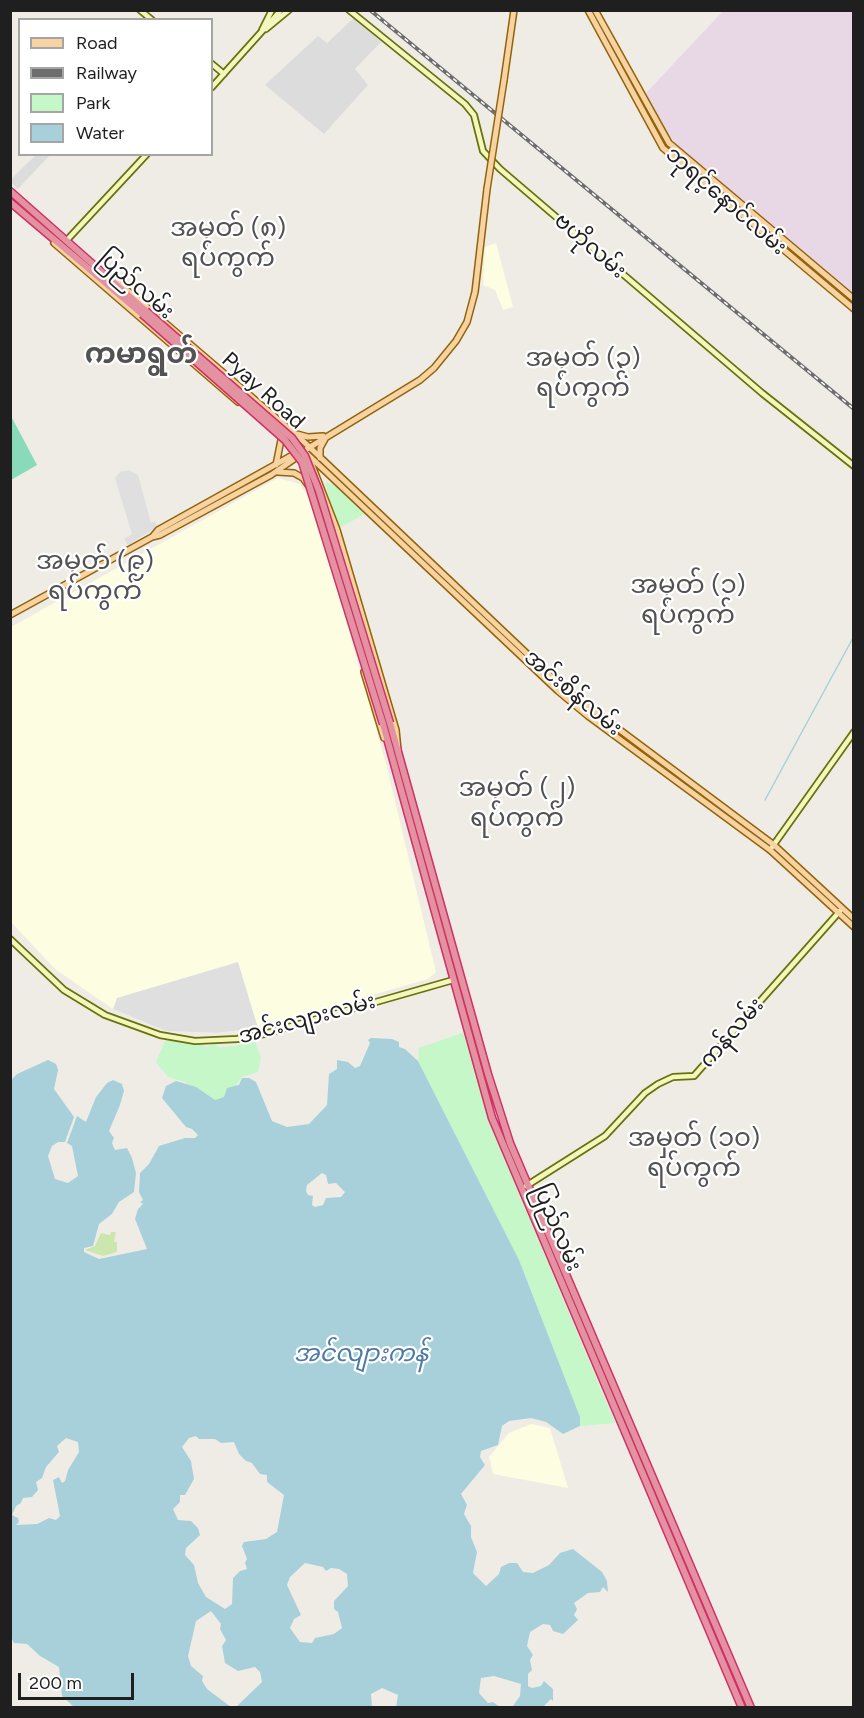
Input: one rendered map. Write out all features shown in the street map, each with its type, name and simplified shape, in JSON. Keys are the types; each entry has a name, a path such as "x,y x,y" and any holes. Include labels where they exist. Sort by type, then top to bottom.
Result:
{"highway":[{"path":"10,191 67,240"},
{"name":"ပြည်လမ်း","path":"11,202 293,447 302,462 314,492 390,745 492,1118 588,1351 687,1575 742,1707"},
{"name":"Pyay Road","path":"67,240 297,445 316,482 398,750"},
{"name":"ပြည်လမ်း","path":"398,750 497,1107 597,1348 751,1707"},
{"path":"476,1062 484,1060"},
{"path":"517,1178 524,1175"},
{"path":"588,1351 597,1348"},
{"path":"626,1438 634,1434"},
{"path":"632,1451 640,1447"},
{"path":"687,1575 694,1571"},
{"path":"727,1672 735,1668"}],"main road":[{"path":"261,33 263,22 272,10"},
{"path":"213,86 281,10"},
{"path":"261,33 289,10"},
{"name":"ဗဟိုလမ်း","path":"349,10 465,104 474,114 483,151 501,169 762,393 854,466"},
{"path":"152,537 158,530 307,450 434,368 456,341 467,322 475,292 487,189 514,10"},
{"name":"ဘုရင့်နောင်လမ်း","path":"588,10 671,156 854,309"},
{"name":"ဘုရင့်နောင်လမ်း","path":"595,10 625,65 635,91"},
{"path":"213,65 224,74"},
{"path":"619,68 625,65"},
{"name":"ဘုရင့်နောင်လမ်း","path":"649,117 682,157 854,299"},
{"path":"67,240 145,156"},
{"name":"ပြည်လမ်း","path":"11,202 35,226 296,455 321,525 379,724 390,745"},
{"name":"ပြည်လမ်း","path":"95,266 100,267 290,430 307,450 337,530 396,730 398,750"},
{"path":"290,430 308,437 333,432"},
{"path":"320,458 321,445 333,432"},
{"path":"276,465 281,440"},
{"name":"ပြည်လမ်း","path":"281,440 307,450"},
{"path":"307,450 328,476 320,483"},
{"name":"အင်းစိန်လမ်း","path":"307,450 320,458 561,686 772,848 841,911"},
{"path":"271,475 296,455"},
{"path":"10,615 271,475 280,472 294,473 303,478 308,485"},
{"name":"အင်းစိန်လမ်း","path":"328,476 509,647 580,710 772,848 798,875 854,919"},
{"path":"321,525 333,520"},
{"path":"772,848 854,732"},
{"path":"841,911 854,927"},
{"name":"ကန်လမ်း","path":"521,1188 605,1136 645,1093 658,1084 673,1077 694,1076 841,911"},
{"name":"အင်းလျားလမ်း","path":"10,939 64,990 105,1015 160,1035 195,1041 230,1040 264,1034 453,980"},
{"path":"458,968 453,980 463,986"}],"shaded area":[{"path":"723,11 853,11 853,293 679,148 665,129 646,93"},
{"path":"354,18 381,42 355,69 368,85 324,134 265,85 318,36 327,43"},
{"path":"35,156 49,156 18,189 11,183 11,179"},
{"path":"496,243 513,307 503,310 495,290 483,285 485,247"},
{"path":"129,470 138,475 151,523 155,521 157,527 128,545 124,539 132,534 115,478 120,472"},
{"path":"278,478 300,484 314,507 386,764 436,972 428,979 258,1028 216,1033 166,1031 113,1009 55,969 11,922 11,627"},
{"path":"238,962 258,1028 216,1033 166,1031 113,1009 117,998"},
{"path":"531,1424 550,1428 568,1488 493,1474 489,1457 509,1433"}],"green space":[{"path":"11,416 37,465 10,480"},
{"path":"326,482 335,485 365,514 339,528 327,494"},
{"path":"465,1032 488,1119 615,1423 580,1426 580,1417 519,1260 418,1061 419,1048"},
{"path":"175,1037 190,1044 196,1042 207,1047 215,1043 219,1047 255,1041 261,1058 258,1072 242,1077 221,1123 194,1090 185,1082 168,1077 156,1062 165,1041"},
{"path":"111,1232 116,1232 114,1242 117,1242 117,1252 103,1256 85,1250 95,1246 101,1233 110,1235"}],"water":[{"name":"အင်လျားကန်","path":"371,1038 392,1039 399,1042 399,1047 405,1049 418,1061 519,1260 580,1417 580,1426 563,1434 546,1422 531,1418 509,1421 502,1426 498,1445 481,1451 480,1457 485,1465 461,1494 467,1505 464,1514 471,1526 471,1537 477,1552 473,1573 486,1586 499,1574 501,1567 509,1563 517,1563 523,1572 533,1573 549,1565 560,1553 573,1549 602,1572 607,1581 608,1592 603,1587 600,1592 588,1593 574,1603 577,1609 574,1615 578,1620 563,1634 553,1631 550,1625 543,1624 530,1632 527,1646 533,1655 530,1660 532,1670 528,1674 528,1686 532,1688 541,1686 544,1681 553,1689 553,1701 551,1699 543,1707 500,1707 396,1707 398,1695 382,1688 371,1694 372,1707 236,1707 262,1682 260,1672 255,1667 238,1671 225,1663 222,1646 226,1640 220,1629 221,1624 211,1611 196,1621 188,1656 191,1666 203,1676 202,1681 207,1689 231,1707 74,1707 62,1696 59,1667 40,1656 27,1644 14,1643 11,1637 11,1080 17,1074 48,1060 56,1064 58,1070 54,1089 74,1117 65,1142 58,1142 52,1146 48,1156 55,1179 68,1183 78,1176 72,1146 67,1143 77,1116 86,1122 96,1097 107,1083 113,1080 122,1084 124,1091 109,1131 114,1138 112,1143 115,1150 127,1148 132,1158 136,1173 134,1192 119,1202 112,1214 99,1224 93,1246 84,1248 84,1252 99,1259 147,1249 135,1219 138,1209 143,1204 140,1202 143,1200 139,1192 140,1173 149,1164 159,1146 185,1138 195,1138 198,1135 186,1127 162,1098 166,1086 176,1081 196,1087 215,1100 224,1097 227,1088 239,1085 242,1078 249,1078 256,1082 272,1121 287,1127 309,1124 327,1105 329,1074 337,1069 337,1060 348,1062 355,1068 360,1066 370,1043 368,1040","holes":["322,1173 326,1175 328,1184 336,1183 345,1192 341,1197 326,1198 323,1205 315,1207 312,1205 313,1196 308,1195 306,1191 307,1185","196,1436 199,1439 215,1439 221,1443 234,1442 239,1454 252,1463 260,1474 267,1475 267,1482 284,1495 277,1532 266,1539 244,1542 242,1546 247,1559 245,1563 247,1569 240,1571 233,1578 232,1604 225,1609 206,1597 198,1583 194,1565 185,1555 186,1548 200,1535 198,1528 191,1521 178,1520 173,1509 180,1502 180,1495 185,1495 194,1479 191,1461 182,1447 189,1438","66,1438 78,1442 79,1452 68,1470 65,1481 62,1483 59,1477 53,1480 60,1516 56,1520 49,1518 37,1524 16,1525 19,1522 18,1518 12,1515 16,1506 23,1498 32,1497 38,1490 36,1482 42,1478 46,1467 59,1452 57,1446","305,1563 323,1567 326,1571 331,1568 339,1569 347,1574 348,1586 334,1601 334,1609 338,1612 342,1628 334,1634 315,1638 312,1643 300,1642 290,1628 294,1619 301,1615 287,1585 290,1577","494,1676 521,1684 520,1696 513,1706 500,1707 493,1702 488,1703 479,1693 481,1678"]}],"waterway":[{"path":"765,800 854,636"}],"railway":[{"path":"370,10 854,409"}],"district":[{"name":"အမှတ် (၈) ရပ်ကွက်","path":"228,243"},
{"name":"ကမာရွတ်","path":"141,355"},
{"name":"အမှတ် (၃) ရပ်ကွက်","path":"583,373"},
{"name":"အမှတ် (၉) ရပ်ကွက်","path":"95,576"},
{"name":"အမှတ် (၁) ရပ်ကွက်","path":"688,600"},
{"name":"အမှတ် (၂) ရပ်ကွက်","path":"517,803"},
{"name":"အမှတ် (၁၀) ရပ်ကွက်","path":"694,1153"}]}
